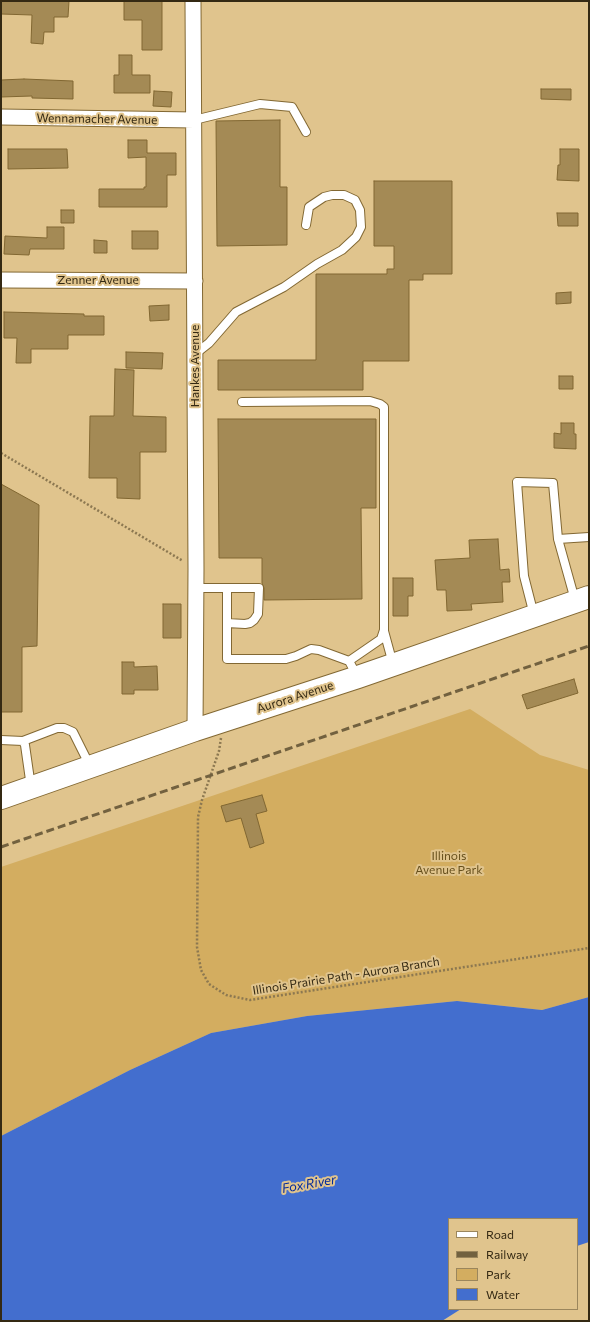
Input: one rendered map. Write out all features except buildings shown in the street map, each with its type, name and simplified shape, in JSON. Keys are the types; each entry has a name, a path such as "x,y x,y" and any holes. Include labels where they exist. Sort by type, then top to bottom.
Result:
{"main road":[{"name":"Aurora Avenue","path":"1,798 221,722 353,669 393,664 582,599"}],"street":[{"name":"Hankes Avenue","path":"193,1 196,569 195,730"},
{"name":"Wennamacher Avenue","path":"1,118 194,120"},
{"name":"Zenner Avenue","path":"1,280 195,281"}],"lane":[{"path":"194,120 260,104 292,107 306,132"},
{"path":"195,354 209,342 236,312 284,287 317,264 342,250 356,237 361,227 360,210 354,200 344,195 324,197 309,207 306,225"},
{"path":"242,402 370,401 384,407 384,630 393,664"},
{"path":"534,616 524,576 517,482 553,483 558,539 582,599"},
{"path":"558,539 589,536"},
{"path":"196,588 259,588 258,614 254,620 245,624 227,623"},
{"path":"227,588 226,659 286,659 311,649 319,650 353,669 381,639 384,630"},
{"path":"1,740 23,741 57,728 64,728 73,732 90,767"},
{"path":"23,741 25,745 31,787"}],"path":[{"path":"1,453 196,569"},
{"name":"Illinois Prairie Path - Aurora Branch","path":"221,722 219,751 202,800 198,817 197,947 201,970 209,984 226,995 250,1000 589,948"}],"green space":[{"name":"Illinois Avenue Park","path":"470,709 540,755 589,770 589,997 542,1010 457,1001 307,1016 211,1033 130,1070 1,1136 1,867"}],"water":[{"name":"Fox River","path":"589,997 589,1242 578,1246 578,1218 448,1218 448,1310 459,1310 442,1321 1,1321 1,1136 130,1070 211,1033 307,1016 457,1001 542,1010"}],"railway":[{"path":"1,847 589,646"}]}
